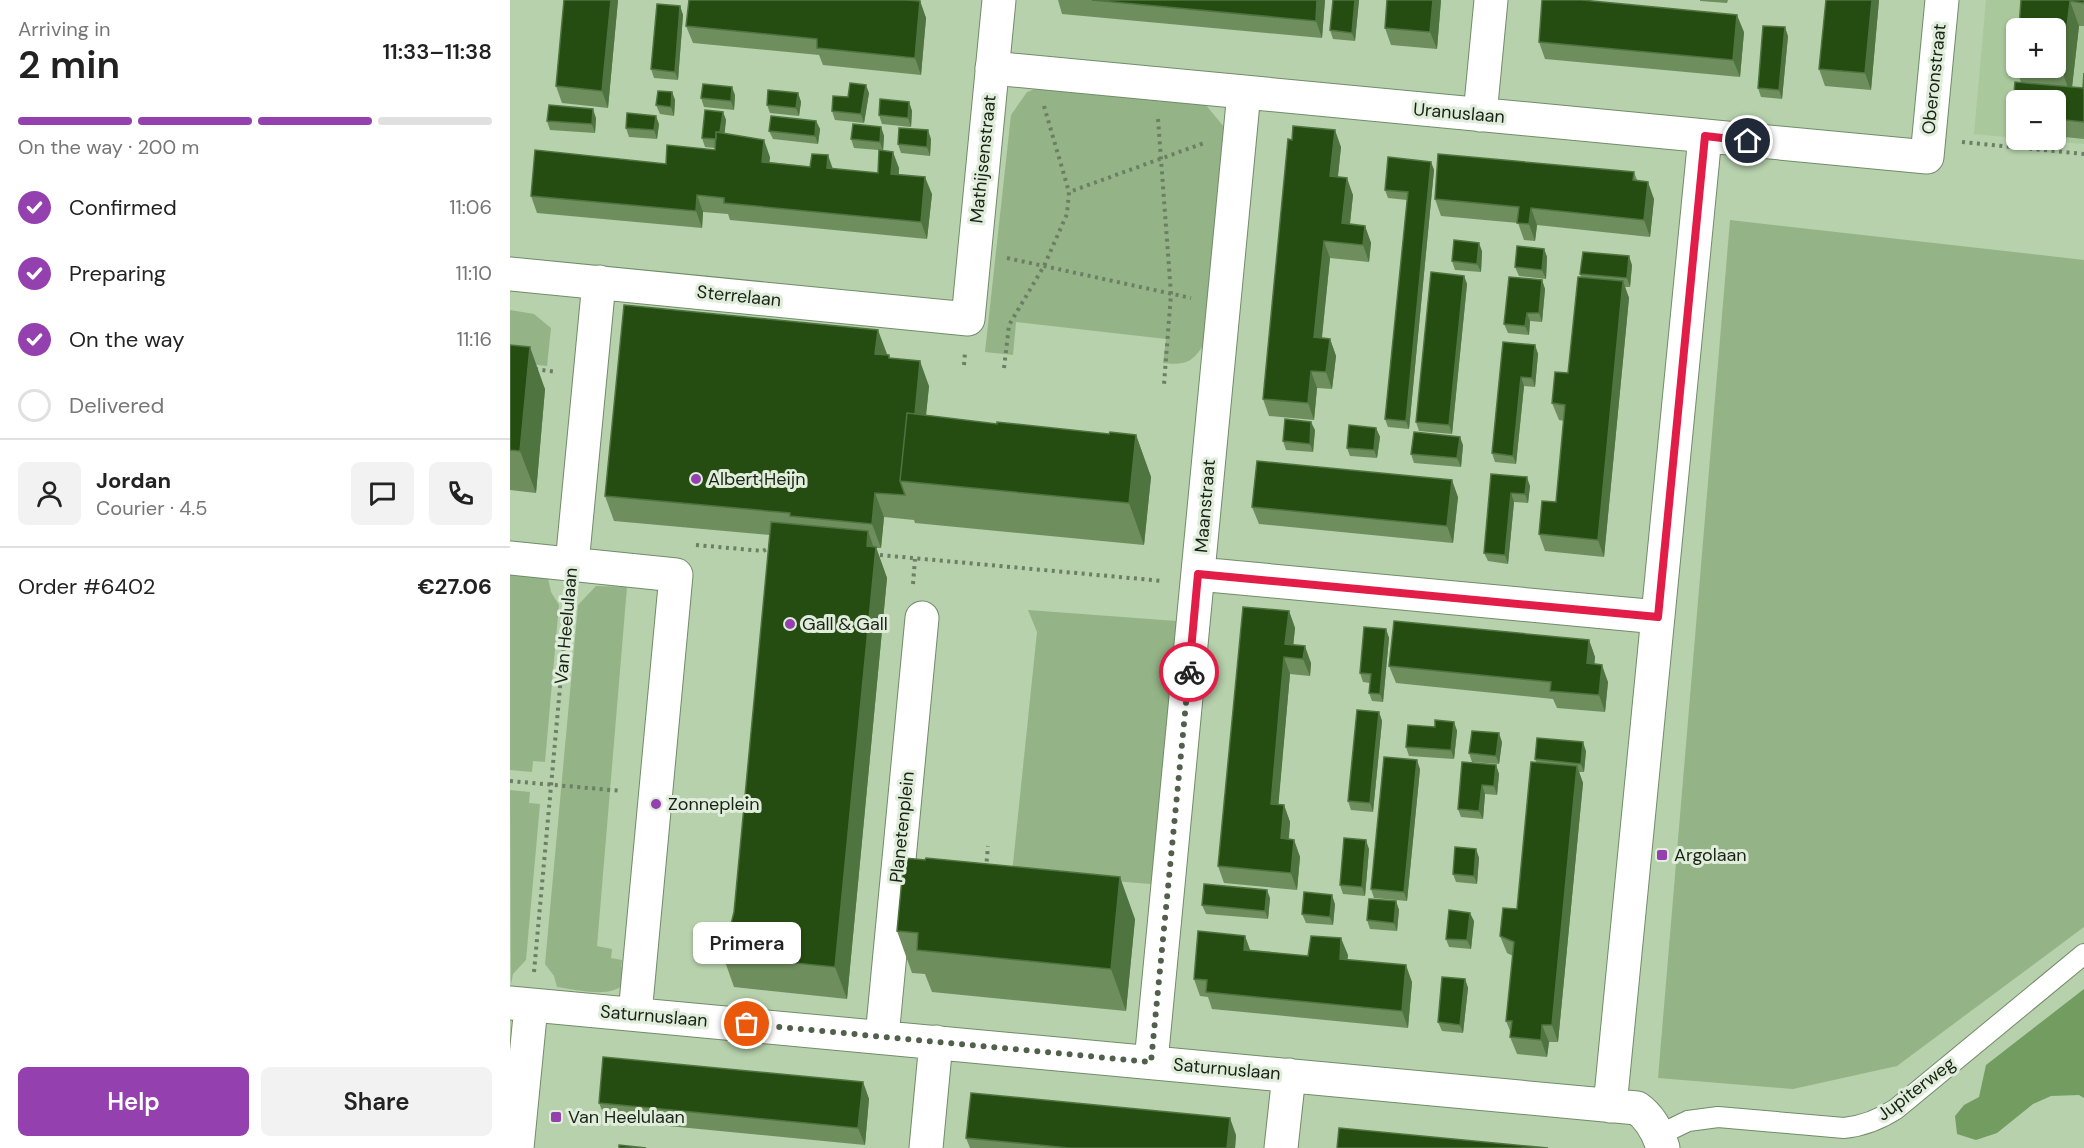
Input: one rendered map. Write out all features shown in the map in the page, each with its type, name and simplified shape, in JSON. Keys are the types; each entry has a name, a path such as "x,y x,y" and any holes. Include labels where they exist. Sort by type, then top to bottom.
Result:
{"street":[{"name":"Mathijsenstraat","path":"968,319 999,0"},
{"path":"1480,115 1491,0"},
{"name":"Oberonstraat","path":"1927,148 1942,0"},
{"name":"Uranuslaan","path":"992,68 1705,136 1927,148"},
{"name":"Maanstraat","path":"1151,1062 1244,92"},
{"path":"1610,1106 1705,136"},
{"name":"Sterrelaan","path":"510,274 968,319"},
{"name":"Van Heelulaan","path":"572,564 599,282"},
{"path":"510,558 676,575 635,1014"},
{"path":"1198,574 1658,617"},
{"name":"Planetenplein","path":"882,1037 922,618"},
{"path":"517,1148 521,1004"},
{"name":"Saturnuslaan","path":"521,1004 1637,1108 1646,1115 1661,1142"},
{"path":"926,1148 936,1042"},
{"path":"1281,1148 1288,1075"}],"lane":[{"name":"Jupiterweg","path":"1661,1142 1688,1121 1718,1117 1844,1128 1862,1126 1896,1109 2084,954"}],"path":[{"path":"1004,368 1009,325 1044,266 1067,213 1069,192 1039,90 1040,73"},
{"path":"1155,84 1171,294 1164,384"},
{"path":"1069,192 1241,130"},
{"path":"1927,148 2084,153"},
{"path":"974,251 1224,306"},
{"path":"533,369 590,375"},
{"path":"676,575 680,543 763,551 774,546"},
{"path":"880,555 1166,581 1198,574"},
{"name":"Van Heelulaan","path":"521,1004 552,785 572,564"},
{"path":"510,781 656,795"},
{"path":"986,873 988,846"}],"shaded area":[{"path":"1986,0 2084,0 2084,144 2066,142 2066,90 2006,90 2006,137 1974,134"},
{"path":"1035,89 1205,104 1229,133 1208,338 1199,352 1190,360 1163,363 1166,339 1016,322 1013,355 985,352 1011,115 1027,92"},
{"path":"1730,220 2084,260 2084,927 1897,1066 1793,1089 1658,1078"},
{"path":"510,310 534,314 551,328 547,366 510,362"},
{"path":"510,574 548,578 551,592 559,605 545,762 533,761 532,772 510,770"},
{"path":"596,586 627,587 597,946 612,949 611,958 622,960 621,967 629,968 624,982 619,987 603,992 557,987 554,976 545,964 578,605"},
{"path":"1028,610 1190,622 1163,885 1012,873 1037,632"},
{"path":"510,790 530,792 529,803 540,804 526,960 513,974 511,984"},
{"path":"2084,989 2084,1098 2079,1095 2051,1096 2033,1104 1997,1133 1976,1140 1957,1134 1955,1116 1964,1105 1979,1097 1986,1065"}],"building":[{"path":"564,0 611,0 602,91 556,86"},
{"path":"689,0 920,1 915,58 817,48 817,39 686,26"},
{"path":"1092,0 1317,0 1316,21"},
{"path":"1333,0 1355,0 1352,33 1330,30"},
{"path":"1387,0 1433,0 1430,32 1385,28"},
{"path":"1542,0 1582,0 1737,15 1733,60 1539,42"},
{"path":"1826,0 1872,0 1865,73 1819,69"},
{"path":"2021,0 2084,0 2084,3 2070,1 2066,36 2066,18 2020,18"},
{"path":"657,4 680,6 675,72 651,69"},
{"path":"1763,26 1785,27 1779,90 1758,88"},
{"path":"2084,73 2084,122 2066,120 2066,90 2014,90 2015,82 2083,88"},
{"path":"850,83 866,85 861,114 832,111 833,96 848,97"},
{"path":"703,84 732,87 731,101 701,98"},
{"path":"768,90 798,93 796,108 767,105"},
{"path":"658,91 672,92 671,107 656,105"},
{"path":"880,99 909,102 908,118 879,115"},
{"path":"549,105 593,109 592,124 547,121"},
{"path":"705,110 723,112 720,132 716,132 716,139 702,138"},
{"path":"627,113 656,116 654,130 626,128"},
{"path":"771,116 816,121 815,136 769,131"},
{"path":"853,124 881,127 880,142 851,139"},
{"path":"1293,126 1335,130 1330,176 1347,178 1342,223 1365,226 1363,245 1324,241 1314,337 1330,339 1326,372 1311,371 1308,403 1263,399 1288,139 1292,140"},
{"path":"899,128 928,130 927,147 898,144"},
{"path":"716,132 764,140 762,162 810,167 812,154 828,155 827,168 878,173 879,150 893,152 891,174 925,177 921,222 724,203 724,198 697,195 696,211 531,196 535,150 666,164 667,145 715,150"},
{"path":"1438,154 1634,172 1633,180 1648,182 1644,220 1531,208 1529,224 1517,223 1519,207 1435,199"},
{"path":"1388,157 1431,162 1406,421 1385,419 1408,192 1385,190"},
{"path":"1454,240 1479,243 1477,264 1452,261"},
{"path":"1517,246 1544,249 1542,270 1515,267"},
{"path":"1583,252 1629,256 1627,278 1580,274"},
{"path":"1431,272 1464,276 1449,425 1416,422"},
{"path":"1509,277 1542,280 1539,313 1527,313 1525,326 1504,324"},
{"path":"1578,277 1623,281 1598,540 1539,534 1542,501 1556,502 1565,405 1552,403 1555,372 1568,373"},
{"path":"624,305 878,330 875,354 889,355 889,358 920,361 915,414 907,413 900,481 905,495 875,493 872,524 790,516 790,513 605,496"},
{"path":"1503,342 1535,345 1532,378 1521,377 1513,456 1492,453"},
{"path":"510,345 530,347 520,451 510,450"},
{"path":"907,413 997,424 997,422 1136,435 1129,503 900,481"},
{"path":"1285,419 1311,422 1310,444 1283,441"},
{"path":"1349,425 1376,428 1374,450 1347,448"},
{"path":"1414,432 1460,437 1457,458 1411,454"},
{"path":"1257,461 1452,480 1447,526 1252,507"},
{"path":"1491,474 1527,477 1525,494 1511,493 1505,555 1484,553"},
{"path":"771,522 868,531 867,546 876,547 835,967 723,956 734,912"},
{"path":"1243,607 1289,611 1285,644 1305,646 1303,659 1284,657 1271,804 1284,805 1281,838 1294,840 1291,873 1218,866"},
{"path":"1394,621 1589,640 1587,663 1602,665 1599,695 1550,691 1551,682 1389,666"},
{"path":"1364,627 1386,629 1380,694 1369,693 1371,674 1360,673"},
{"path":"1357,710 1379,712 1370,803 1348,801"},
{"path":"1435,720 1454,722 1451,750 1406,747 1408,725 1435,727"},
{"path":"1472,731 1499,733 1496,756 1469,753"},
{"path":"1537,738 1583,742 1581,764 1535,759"},
{"path":"1384,757 1417,760 1404,892 1371,889"},
{"path":"1462,762 1496,765 1494,786 1482,785 1479,811 1458,809"},
{"path":"1531,762 1577,766 1552,1025 1542,1025 1541,1040 1510,1037 1512,1021 1506,1021 1514,942 1500,936 1503,908 1517,909"},
{"path":"1344,838 1366,840 1362,887 1340,885"},
{"path":"1455,847 1476,849 1474,876 1453,874"},
{"path":"904,858 925,860 926,858 1120,877 1111,969 917,950 918,933 897,931"},
{"path":"1204,884 1267,890 1265,911 1202,905"},
{"path":"1304,892 1332,895 1330,917 1302,914"},
{"path":"1369,899 1396,901 1394,923 1367,920"},
{"path":"1449,910 1470,913 1467,940 1446,939"},
{"path":"1198,931 1245,936 1244,950 1308,956 1311,936 1341,938 1340,959 1406,965 1402,1011 1206,992 1207,980 1194,979"},
{"path":"1442,977 1465,979 1460,1025 1438,1022"},
{"path":"603,1057 863,1082 858,1128 599,1103"},
{"path":"971,1093 1230,1118 1227,1148 1070,1148 966,1138"},
{"path":"1339,1128 1548,1148 1337,1148"},
{"path":"619,1145 646,1148 619,1148"}],"way so far":[{"path":"747,1024 1151,1062 1189,672"}],"place":[{"name":"Albert Heijn","path":"696,479"},
{"name":"Gall & Gall","path":"790,624"},
{"name":"Zonneplein","path":"656,804"},
{"name":"Argolaan","path":"1662,855"},
{"name":"Primera","path":"747,1024"},
{"name":"Van Heelulaan","path":"556,1117"}],"route":[{"path":"1189,672 1198,574 1658,617 1705,136 1748,141"}]}
